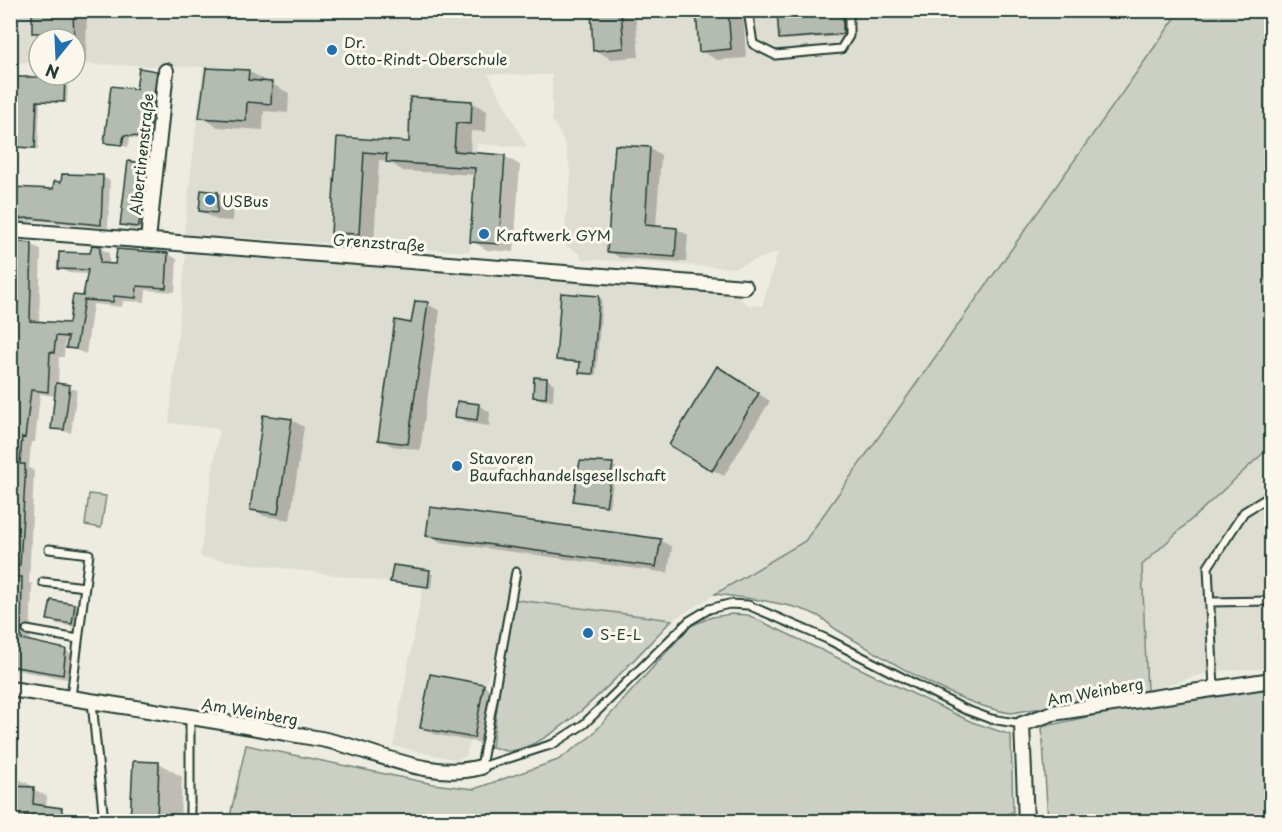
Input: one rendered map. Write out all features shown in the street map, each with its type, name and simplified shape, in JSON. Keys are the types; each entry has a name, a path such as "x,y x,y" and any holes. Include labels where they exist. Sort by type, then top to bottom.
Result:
{"street":[{"name":"Albertinenstraße","path":"148,240 166,71"},
{"name":"Grenzstraße","path":"10,230 745,287"},
{"name":"Am Weinberg","path":"1022,724 1053,713 1272,680"},
{"name":"Am Weinberg","path":"10,689 325,740 433,770 452,772 481,766"},
{"path":"1022,724 1026,822"}],"lane":[{"path":"748,10 753,44 775,55 841,49 849,36 849,10"},
{"path":"1214,688 1208,567 1244,512 1272,495"},
{"path":"49,549 89,554 71,698"},
{"path":"516,572 481,766 553,744 584,724 689,621 709,609 729,604 748,605 791,622 964,709 991,719 1022,724"},
{"path":"43,582 85,587"},
{"path":"1210,602 1272,601"},
{"path":"27,630 78,639"},
{"path":"92,701 104,822"},
{"path":"190,717 190,822"}],"shaded area":[{"path":"11,10 1180,11 805,541 672,620 511,599 466,756 457,760 393,746 423,587 200,557 219,429 169,423 186,253 729,291 749,305 762,306 778,252 734,268 581,259 580,254 563,244 571,175 565,144 552,120 552,75 488,74 527,147 477,144 470,252 184,234 203,67 87,64 87,27 27,27 27,63 11,62"},
{"path":"1180,11 1271,11 1272,445 1142,565 1147,691 1011,713 968,701 945,691 837,630 817,615 779,604 715,594 805,541"},
{"path":"1271,445 1271,668 1213,671 1147,691 1142,565"},
{"path":"89,494 106,496 101,528 85,525"},
{"path":"511,599 672,620 597,697 574,717 530,745 506,751 492,747"},
{"path":"732,614 748,615 972,722 1011,735 1013,812 987,822 229,821 246,745 433,784 474,789 558,760 591,736 690,626 712,617"},
{"path":"1271,684 1271,821 1048,821 1042,727 1214,688"}],"building":[{"path":"32,10 73,10 74,27 32,27"},
{"path":"591,10 621,10 624,48 593,51"},
{"path":"696,10 728,10 731,49 699,52"},
{"path":"777,10 843,10 843,34 779,39"},
{"path":"139,68 157,71 148,138 124,135 122,145 104,143 111,86 136,89"},
{"path":"206,68 249,70 248,80 272,82 271,104 247,102 246,121 199,118"},
{"path":"17,77 27,77 27,87 65,87 64,102 37,101 35,148 13,147"},
{"path":"410,97 472,101 471,124 456,123 454,151 505,155 499,244 470,242 475,168 386,162 387,154 364,152 359,234 331,233 337,137 409,142"},
{"path":"615,145 650,147 645,225 677,228 675,257 607,252"},
{"path":"128,161 143,163 139,201 142,212 138,227 120,225"},
{"path":"62,174 103,175 101,225 31,218 11,219 12,187 53,189 54,181 61,182"},
{"path":"201,190 218,192 217,213 199,211"},
{"path":"10,241 32,243 30,321 69,323 73,295 83,296 88,270 58,269 59,252 90,253 92,245 100,246 100,263 115,264 117,249 168,253 166,288 137,286 136,298 114,296 113,302 84,300 76,349 66,348 68,337 56,336 54,353 50,352 48,392 31,390 25,438 22,437 20,464 25,464 25,480 20,565 10,565"},
{"path":"561,293 599,296 593,374 579,373 580,362 556,360"},
{"path":"415,301 428,302 408,444 378,440 395,320 411,323"},
{"path":"717,366 759,393 712,471 669,445"},
{"path":"534,377 547,378 546,398 533,397"},
{"path":"56,383 70,385 64,430 51,429"},
{"path":"457,401 479,404 477,420 455,417"},
{"path":"263,415 292,419 278,514 250,510"},
{"path":"580,461 613,463 606,506 573,501"},
{"path":"430,507 661,539 656,567 426,536"},
{"path":"393,565 430,570 428,587 390,582"},
{"path":"10,577 22,577 21,639 66,649 63,675 10,666"},
{"path":"51,600 75,604 72,624 47,620"},
{"path":"430,674 484,684 474,738 420,728"},
{"path":"133,761 159,762 157,822 130,822"},
{"path":"10,786 34,787 33,804 62,808 61,822 45,822 45,817 10,814"}],"place":[{"name":"Dr. Otto-Rindt-Oberschule","path":"332,50"},
{"name":"USBus","path":"210,200"},
{"name":"Kraftwerk GYM","path":"484,234"},
{"name":"Stavoren Baufachhandelsgesellschaft","path":"457,466"},
{"name":"S-E-L","path":"588,633"}]}
